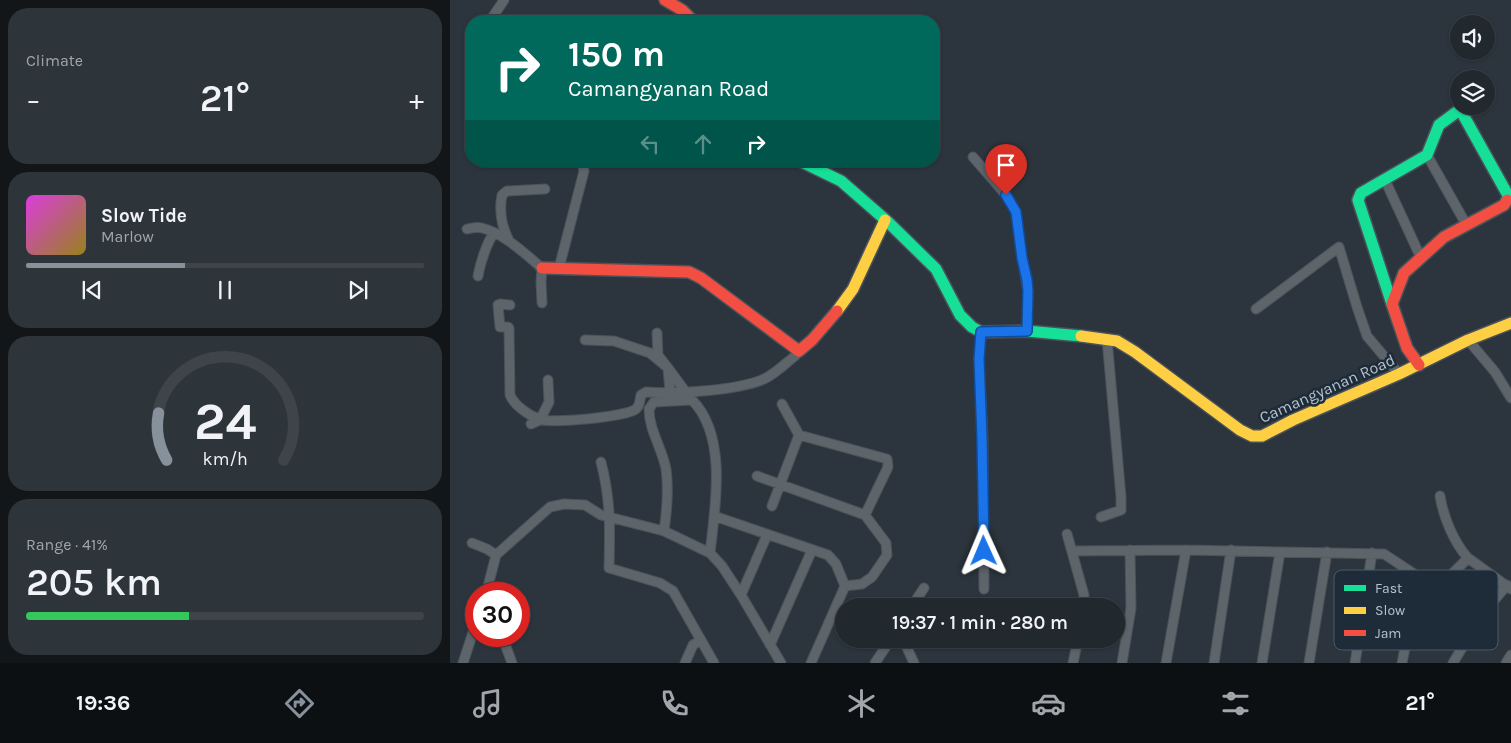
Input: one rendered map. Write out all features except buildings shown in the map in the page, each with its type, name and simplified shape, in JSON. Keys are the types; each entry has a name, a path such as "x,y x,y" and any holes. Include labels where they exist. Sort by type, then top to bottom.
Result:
{"street":[{"path":"494,15 504,0"},
{"path":"665,0 687,15"},
{"path":"1392,304 1404,273 1444,237 1504,205 1509,197 1461,111 1458,111 1439,125 1427,155 1361,193 1358,200 1392,304 1407,348 1419,365"},
{"path":"1427,155 1466,224"},
{"path":"974,157 1006,195 1016,212 1028,291 1027,331"},
{"path":"559,268 584,171 583,167"},
{"path":"814,167 841,181 936,269 960,315 972,327 981,332 979,359 984,589"},
{"path":"1385,180 1421,258"},
{"path":"509,241 502,219 502,195 507,191 545,189"},
{"path":"530,424 540,420 554,421 602,417 628,412 636,409 641,395 646,392 685,391 745,385 765,378 807,346 840,309 856,284 876,235 885,220"},
{"path":"466,229 481,228 494,233 509,241 542,268 689,272 701,278 799,352"},
{"path":"478,276 490,238 494,233"},
{"path":"1256,309 1339,246 1356,307 1367,336 1399,374"},
{"path":"542,268 540,282 542,303"},
{"path":"510,305 498,305 500,327 509,328 510,395 514,403 540,420"},
{"name":"Camangyanan Road","path":"981,332 1027,331 1117,341 1135,352 1240,430 1252,436 1262,436 1293,420 1399,374 1468,340 1511,322"},
{"path":"657,333 658,355 685,391"},
{"path":"1101,517 1120,510 1121,498 1107,339"},
{"path":"585,340 614,341 650,353 668,368 670,392"},
{"path":"1468,340 1495,372 1511,398"},
{"path":"540,420 549,402 548,380"},
{"path":"664,531 668,499 666,468 649,418 649,409 654,402 692,400 701,409 712,436 717,475 710,553"},
{"path":"782,404 799,435 887,459 888,467 865,515"},
{"path":"772,506 799,435"},
{"path":"601,462 608,488 610,517 609,568 660,583 673,591 714,663"},
{"path":"756,476 865,515 886,543 887,555 872,577 862,584 846,586"},
{"path":"1440,496 1443,512 1463,552 1485,570"},
{"path":"489,582 496,555 550,507 564,504 584,505 601,515 664,531 710,553 722,566 741,595 781,663"},
{"path":"714,516 828,555 836,564 846,586 811,663"},
{"path":"1067,534 1084,598"},
{"path":"741,595 767,535"},
{"path":"472,543 496,555"},
{"path":"770,645 812,550"},
{"path":"1122,663 1131,608 1130,550"},
{"path":"1166,663 1186,550"},
{"path":"1072,551 1231,550 1372,553 1384,554 1408,570"},
{"path":"1214,663 1231,550"},
{"path":"1262,663 1280,552"},
{"path":"1309,663 1327,552"},
{"path":"1369,570 1372,553"},
{"path":"1456,570 1468,558"},
{"path":"1498,579 1509,587 1498,599"},
{"path":"917,598 924,588"},
{"path":"685,663 693,645 701,640"},
{"path":"462,663 468,647"},
{"path":"506,647 512,663"},
{"path":"875,663 885,648"},
{"path":"907,648 914,663"},
{"path":"1073,663 1076,648"},
{"path":"1354,663 1356,650"},
{"path":"1402,663 1405,650"},
{"path":"1453,663 1461,650"},
{"path":"1506,663 1511,655"}],"traffic: fast":[{"path":"1392,304 1358,200 1361,193 1427,155 1439,125 1458,111 1461,111 1509,197 1507,200"},
{"path":"812,167 841,181 888,222 936,269 960,315 972,327 981,332 1027,331 1081,336"}],"traffic: slow":[{"path":"837,311 853,289 885,220"},
{"path":"1081,336 1117,341 1135,352 1240,430 1252,436 1262,436 1293,420 1399,374 1468,340 1511,323"}],"traffic: jam":[{"path":"665,0 687,15"},
{"path":"1419,365 1407,348 1392,304 1404,273 1444,237 1504,205 1507,200"},
{"path":"542,268 689,272 701,278 799,351 812,340 837,311"}],"route":[{"path":"984,551 979,359 981,332 1027,331 1027,280 1016,212 1006,195"}]}
